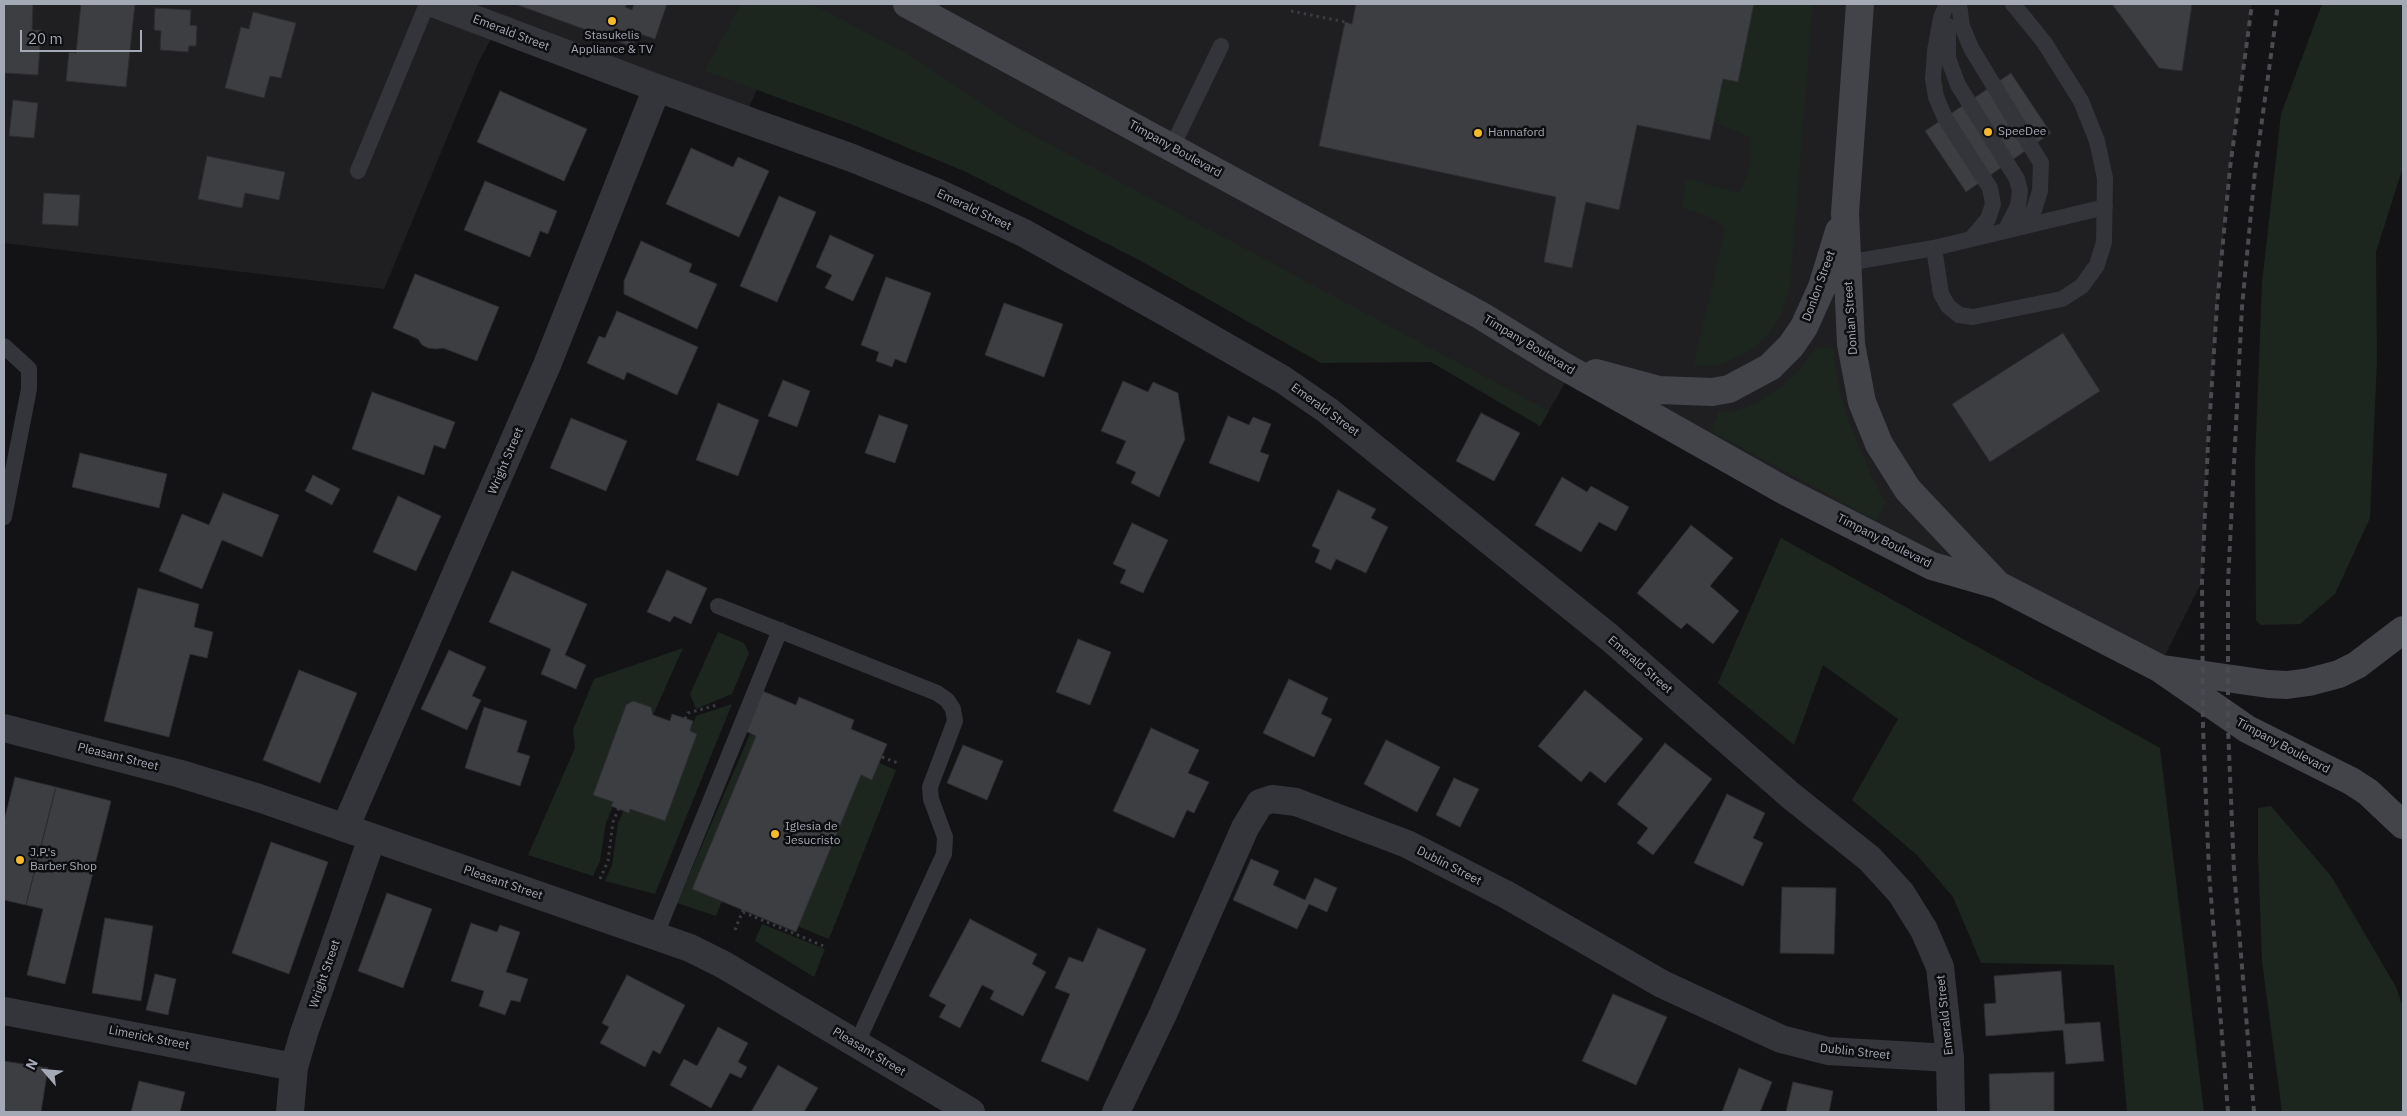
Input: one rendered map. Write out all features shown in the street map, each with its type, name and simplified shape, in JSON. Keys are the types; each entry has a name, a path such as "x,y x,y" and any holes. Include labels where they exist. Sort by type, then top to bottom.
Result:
{"main road":[{"name":"Timpany Boulevard","path":"907,4 1480,315 1558,363 1785,491 1932,566 1998,585 2159,668 2247,729 2362,789 2403,826"},
{"name":"Donlan Street","path":"1860,4 1845,213 1852,344 1857,381 1862,402 1879,444 1908,490 1998,585"},
{"name":"Donlon Street","path":"1558,363 1659,390 1712,392 1729,389 1753,377 1770,367 1791,346 1804,327 1822,287 1845,213"},
{"name":"Timpany Boulevard","path":"2159,668 2268,684 2287,685 2310,682 2339,674 2357,666 2403,630"}],"street":[{"name":"Emerald Street","path":"435,4 657,88 852,158 936,192 1024,233 1235,351 1327,410 1609,637 1790,795 1870,859 1901,893 1924,930 1940,967 1950,1058 1950,1112"},
{"name":"Wright Street","path":"344,828 547,365 657,88"},
{"name":"Pleasant Street","path":"4,728 182,774 690,948 724,965 971,1112"},
{"name":"Dublin Street","path":"1116,1112 1163,1014 1245,828 1260,803 1272,799 1296,802 1407,844 1507,895 1662,984 1781,1039 1828,1051 1950,1058"},
{"name":"Wright Street","path":"290,1112 294,1067 304,1033 372,838"},
{"name":"Limerick Street","path":"4,1011 294,1067"}],"lane":[{"path":"358,171 427,4"},
{"path":"1947,4 1941,18 1935,52 1933,79 1936,96 1945,118 1990,188 1993,204 1988,219 1972,239"},
{"path":"1951,4 1946,33 1948,58 1958,85 2016,179 2020,191 2018,206 2004,231"},
{"path":"1959,4 1962,26 1971,48 2041,163 2040,191 2034,210 2023,227"},
{"path":"1934,248 1941,294 1948,306 1959,315 1973,317 2062,299 2082,286 2097,265 2104,242 2105,207 2105,178 2097,141 2081,100 2044,42 2013,4"},
{"path":"1172,147 1222,46"},
{"path":"1847,263 1934,248 2105,207"},
{"path":"4,346 29,369 29,389 4,517"},
{"path":"718,606 937,693 947,700 953,709 955,721 930,787 931,799 945,837 944,854 856,1045"},
{"path":"656,937 780,630"}],"path":[{"path":"1291,11 1345,22"},
{"path":"882,757 898,763"},
{"path":"599,882 608,861 613,822 619,808"},
{"path":"734,933 743,911 826,947"}],"shaded area":[{"path":"4,4 2252,4 2230,168 2217,305 2202,581 2159,668 1572,371 1540,426 1431,362 781,41 743,119 497,28 479,61 384,289 4,243"},
{"path":"741,4 812,4 904,52 1019,128 1549,411 1540,426 1431,362 1321,363 1139,260 966,172 853,125 705,71"},
{"path":"1754,4 1813,4 1790,287 1782,313 1769,334 1749,351 1720,365 1693,366 1724,235 1724,227 1711,218 1682,207 1685,183 1689,179 1739,193 1746,178 1751,157 1749,137 1714,122 1723,79 1738,81"},
{"path":"2322,4 2403,4 2403,167 2376,252 2377,360 2370,518 2335,594 2300,624 2261,625 2256,620 2255,462 2262,283 2281,114"},
{"path":"1817,347 1833,348 1839,389 1849,422 1873,480 1886,502 1877,521 1711,431 1718,413 1738,410 1757,402 1781,387 1800,369"},
{"path":"1781,538 2160,748 2204,1112 2127,1112 2114,965 1981,963 1953,897 1917,855 1852,800 1898,719 1823,665 1794,745 1718,683"},
{"path":"718,632 744,643 749,653 732,694 696,709 690,694"},
{"path":"683,648 653,715 651,707 633,701 626,705 593,794 613,802 611,805 613,806 606,823 600,861 593,876 528,855 575,748 573,730 594,679"},
{"path":"732,704 655,894 605,881 612,865 618,823 624,810 629,812 630,809 665,821 697,734 690,731 696,716"},
{"path":"750,734 756,736 692,888 722,901 716,916 677,903"},
{"path":"879,763 896,770 829,939 797,926 861,775 872,780"},
{"path":"2271,806 2331,876 2396,987 2403,1007 2403,1112 2282,1112 2262,961 2258,854 2258,808"},
{"path":"762,924 825,949 814,977 755,941"}],"building":[{"path":"4,4 33,4 32,30 41,30 38,75 4,73"},
{"path":"81,4 135,4 126,87 66,81 69,52 76,53"},
{"name":"Stasukelis Appliance & TV","path":"515,4 627,4 625,7 632,10 634,4 667,4 655,39 637,33 633,47"},
{"name":"Hannaford","path":"1356,4 1754,4 1738,82 1723,79 1710,140 1637,125 1619,210 1586,202 1572,268 1544,262 1556,197 1319,146 1345,22 1352,24"},
{"path":"2112,4 2192,4 2182,71 2159,68"},
{"path":"155,8 191,10 190,25 197,26 196,46 189,46 188,52 160,50 161,31 154,30"},
{"path":"253,12 296,23 281,78 270,76 264,98 225,88 241,27 249,29"},
{"name":"SpeeDee","path":"2011,73 2051,133 1966,192 1925,131"},
{"path":"500,91 587,129 564,181 477,142"},
{"path":"13,100 38,103 34,138 9,136"},
{"path":"691,148 733,167 738,157 769,171 739,237 666,204"},
{"path":"207,156 285,172 279,200 245,193 242,208 198,199"},
{"path":"485,181 557,211 548,234 540,231 530,257 464,230"},
{"path":"44,193 80,195 78,226 42,224"},
{"path":"779,196 816,212 777,302 740,286"},
{"path":"830,235 874,255 853,301 825,288 832,275 816,267"},
{"path":"641,241 692,264 689,272 717,284 697,329 624,294 624,281"},
{"path":"415,274 499,307 477,361 443,348 428,348 422,345 418,339 393,328"},
{"path":"886,277 931,293 906,363 895,359 892,367 876,361 879,352 861,345"},
{"path":"1004,303 1063,324 1044,377 985,355"},
{"path":"617,311 698,347 677,395 627,372 624,380 587,363 599,336 605,338"},
{"path":"2063,333 2100,391 1990,462 1952,404"},
{"path":"783,380 810,391 797,427 768,416"},
{"path":"1123,381 1148,392 1153,382 1178,393 1185,439 1159,497 1131,483 1136,472 1116,463 1126,441 1101,431"},
{"path":"372,392 455,422 445,449 434,445 424,475 352,449"},
{"path":"718,403 759,420 738,476 696,460"},
{"path":"1481,413 1520,433 1494,481 1456,461"},
{"path":"879,415 908,425 895,463 865,453"},
{"path":"1228,416 1249,425 1253,417 1271,424 1260,452 1269,455 1259,482 1209,463"},
{"path":"571,418 627,441 606,491 550,468"},
{"path":"80,453 167,474 159,508 72,487"},
{"path":"313,475 340,489 332,505 305,491"},
{"path":"1562,477 1587,492 1591,486 1629,507 1616,531 1599,522 1581,552 1535,525"},
{"path":"1338,490 1376,509 1371,518 1388,527 1366,573 1336,559 1331,570 1315,562 1320,550 1312,546"},
{"path":"223,493 279,515 262,557 222,540 202,589 159,571 182,514 209,525"},
{"path":"398,496 441,516 416,571 373,552"},
{"path":"1132,523 1168,540 1143,593 1120,583 1126,570 1113,564"},
{"path":"1691,525 1733,558 1710,586 1739,611 1713,644 1687,623 1681,629 1637,593"},
{"path":"667,570 707,588 691,624 674,616 670,622 647,612"},
{"path":"512,571 587,604 565,655 586,665 576,689 541,674 551,649 489,622"},
{"path":"138,588 199,604 194,627 213,632 207,658 190,654 169,737 104,721"},
{"path":"1078,639 1111,652 1090,705 1056,692"},
{"path":"449,650 486,667 472,696 481,700 467,730 421,709"},
{"path":"299,670 357,693 320,783 263,760"},
{"path":"1289,679 1328,698 1321,714 1332,719 1314,757 1263,733"},
{"name":"Iglesia de Jesucristo","path":"760,690 796,705 799,697 854,720 851,729 887,744 872,780 861,775 796,932 692,889 756,736 743,730"},
{"path":"1585,690 1643,739 1605,783 1590,771 1581,782 1538,746"},
{"path":"633,701 651,707 653,715 670,721 672,714 693,721 690,731 697,734 665,821 630,809 629,813 611,806 613,802 593,795 626,705"},
{"path":"484,707 527,721 517,752 530,756 520,786 465,768"},
{"path":"1151,728 1199,750 1188,773 1209,782 1194,813 1187,810 1174,838 1113,811"},
{"path":"1386,740 1440,767 1417,812 1364,784"},
{"path":"1665,743 1712,779 1653,855 1637,843 1648,828 1617,804"},
{"path":"963,745 1003,761 987,800 947,783"},
{"name":"J.P.'s Barber Shop","path":"15,777 56,787 26,905 4,900 4,821"},
{"path":"1454,778 1479,789 1460,827 1436,815"},
{"path":"56,787 111,801 65,984 27,975 43,909 26,905"},
{"path":"1727,794 1765,813 1753,838 1763,843 1743,886 1694,863"},
{"path":"271,842 328,862 289,974 232,953"},
{"path":"1251,859 1279,871 1273,885 1305,900 1315,878 1337,888 1327,912 1309,904 1297,929 1233,900"},
{"path":"1782,887 1836,888 1834,954 1780,953"},
{"path":"387,893 432,909 403,988 358,971"},
{"path":"105,918 153,926 141,1001 92,993"},
{"path":"970,919 1037,954 1032,964 1046,972 1023,1016 990,999 994,991 982,985 960,1028 939,1017 946,1005 929,996"},
{"path":"471,923 497,932 500,925 520,932 506,972 528,979 520,1002 511,1000 505,1015 479,1006 484,991 451,981"},
{"path":"1098,928 1146,949 1088,1081 1041,1061 1070,994 1055,988 1069,957 1083,962"},
{"path":"2061,971 2065,1024 2100,1022 2104,1061 2066,1064 2063,1030 1986,1036 1984,1004 1996,1003 1994,976"},
{"path":"155,974 176,979 168,1015 146,1010"},
{"path":"627,975 685,1005 660,1054 653,1050 645,1067 600,1043 609,1027 602,1023"},
{"path":"1613,994 1667,1017 1636,1085 1582,1061"},
{"path":"718,1027 748,1043 738,1062 747,1067 741,1078 730,1073 711,1108 670,1085 684,1059 697,1066"},
{"path":"4,1061 48,1068 41,1112 4,1112"},
{"path":"778,1065 818,1088 804,1112 751,1112"},
{"path":"1739,1068 1772,1082 1760,1112 1722,1112"},
{"path":"2054,1072 2054,1112 1990,1112 1989,1074"},
{"path":"139,1081 185,1092 180,1112 131,1112"},
{"path":"1793,1082 1833,1091 1829,1112 1786,1112"}],"railway":[{"path":"2228,1112 2209,872 2203,727 2202,581 2217,305 2230,168 2252,4"},
{"path":"2254,1112 2234,870 2228,728 2228,582 2242,307 2255,171 2278,4"}],"place":[{"name":"Stasukelis Appliance & TV","path":"612,21"},
{"name":"SpeeDee","path":"1988,132"},
{"name":"Hannaford","path":"1478,133"},
{"name":"Iglesia de Jesucristo","path":"775,834"},
{"name":"J.P.'s Barber Shop","path":"20,860"}]}
